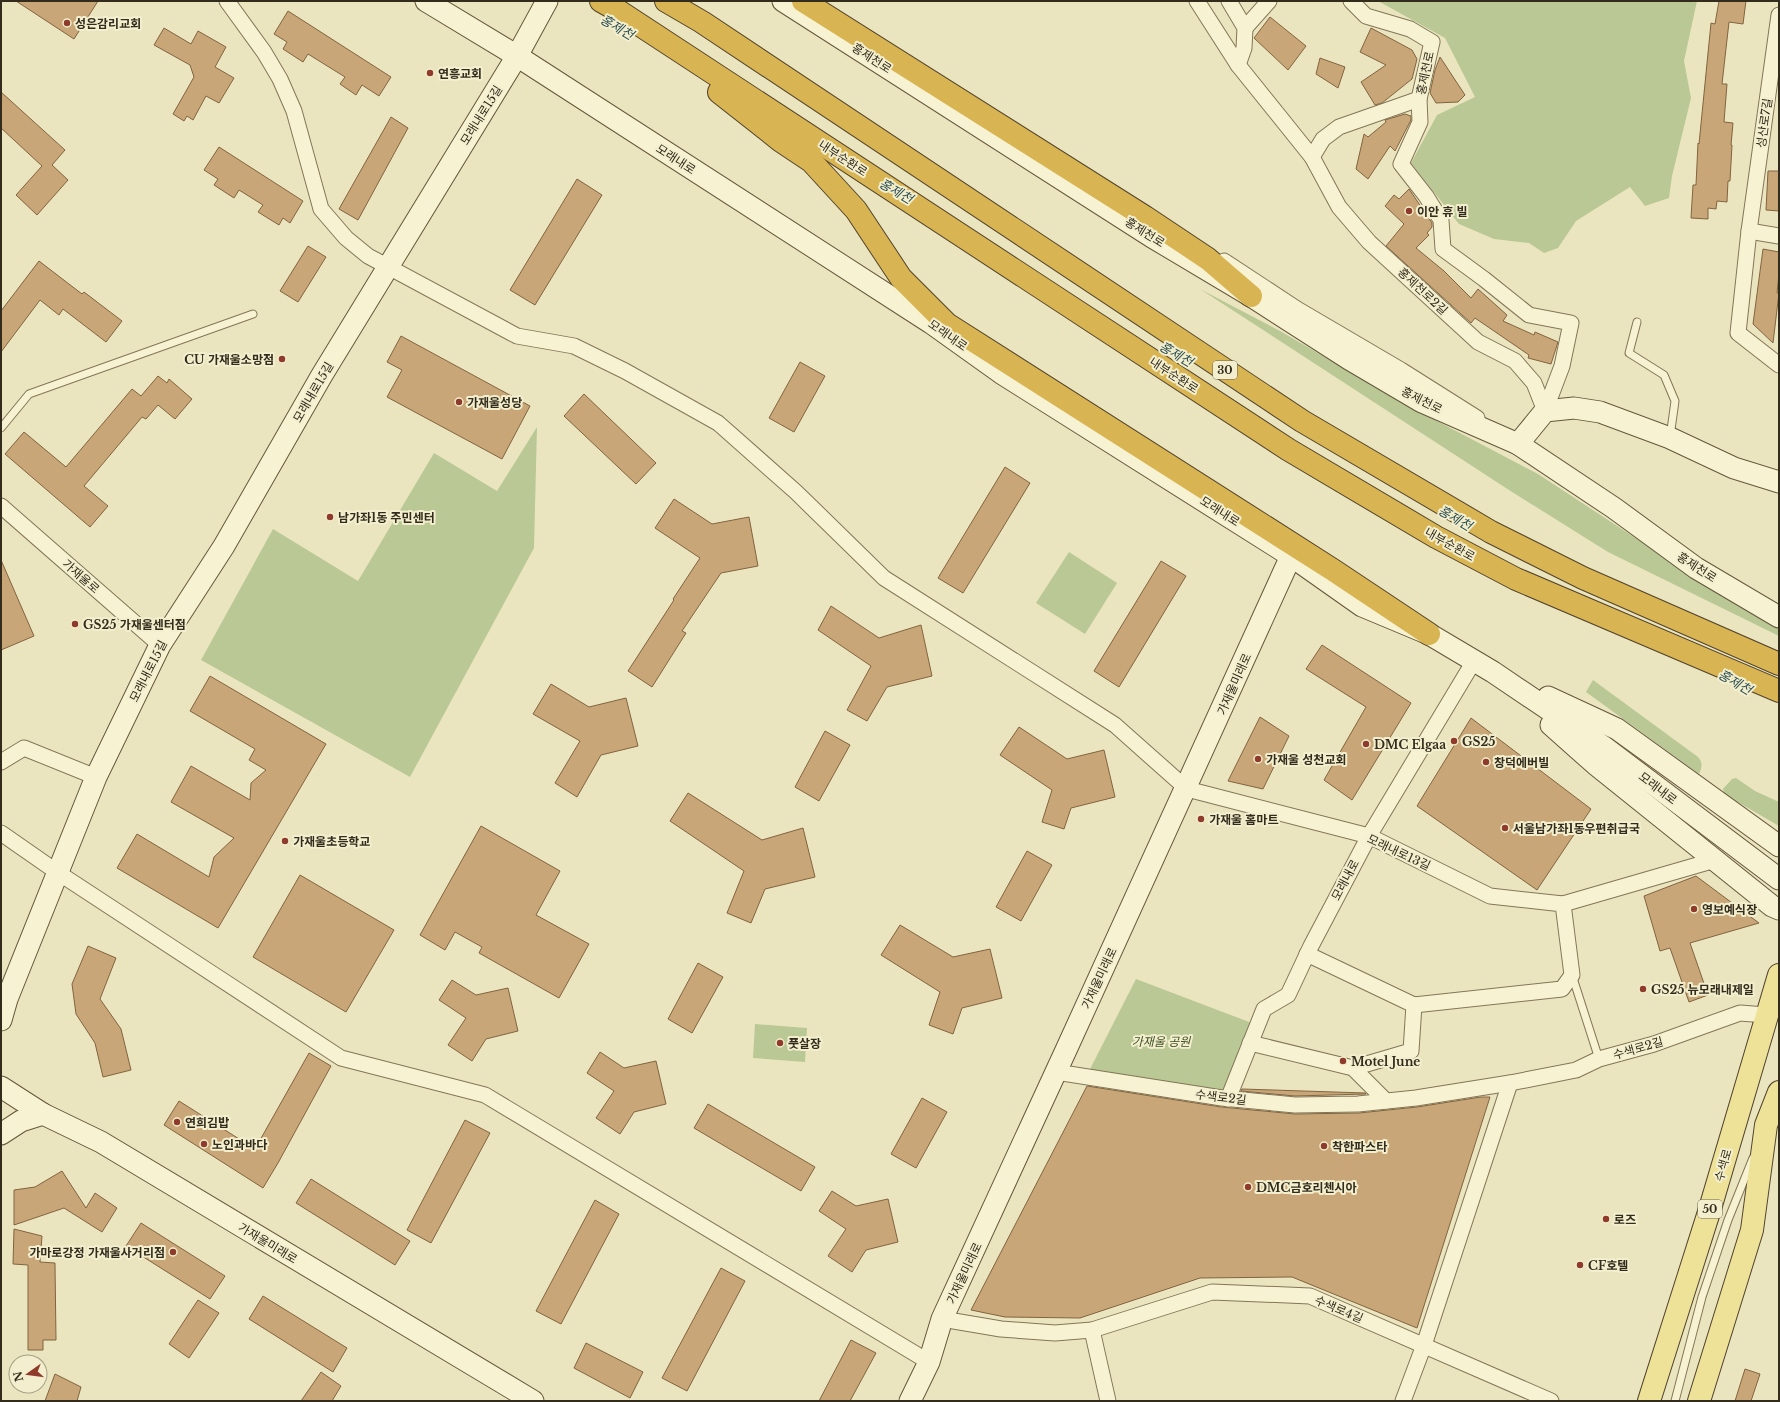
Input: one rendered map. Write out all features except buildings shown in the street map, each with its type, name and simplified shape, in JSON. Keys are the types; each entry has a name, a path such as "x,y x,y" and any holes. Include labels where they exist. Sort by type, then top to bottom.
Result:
{"highway":[{"name":"30","path":"666,1 702,22 1302,421 1491,532 1583,578 1779,664"},
{"path":"803,1 1208,259 1251,296"},
{"path":"609,5 781,141 811,161 856,210 901,278 947,324 1333,570 1428,634"},
{"name":"내부순환로","path":"609,5 1282,446 1436,537 1516,579 1779,691"}],"main road":[{"name":"모래내로","path":"426,1 517,56 931,323 1001,373 1291,556 1362,606 1428,634 1493,672 1604,747 1779,879"},
{"name":"홍제천로","path":"783,1 1152,237 1251,296 1349,359 1422,402 1518,444 1614,508 1696,568 1779,617"},
{"name":"모래내로15길","path":"1,1020 7,999 96,777 160,645 224,546 322,375 517,56 543,7"},
{"path":"1545,411 1574,408 1600,412 1670,438 1734,468 1779,482"},
{"name":"홍제천로","path":"1518,444 1545,411"},
{"name":"가재울미래로","path":"910,1401 929,1362 942,1319 1186,790 1291,556"},
{"path":"1493,672 1617,729 1777,849"},
{"path":"1493,672 1595,764 1772,906 1779,909"},
{"path":"1746,884 1762,885 1770,882 1775,877 1779,867"},
{"name":"수색로","path":"1649,1401 1709,1212 1779,975"},
{"name":"가재울미래로","path":"1,1087 43,1114 101,1142 533,1401"},
{"path":"1699,1401 1752,1230 1766,1125 1779,1092"},
{"path":"1,1134 17,1123 43,1114"}],"street":[{"path":"227,1 264,52 280,79 294,111 320,209 346,238 368,256 518,336 574,346 625,371 718,423 796,492 884,578 1115,726 1186,790"},
{"name":"홍제천로","path":"820,1 1061,157 1143,208 1297,309 1401,370 1518,444"},
{"name":"홍제천로2길","path":"1197,1 1238,65 1312,157 1338,207 1369,242 1478,342 1515,361 1534,382 1545,411"},
{"path":"1229,1 1244,28 1244,48 1238,65"},
{"path":"1244,28 1269,1"},
{"name":"홍제천로","path":"1351,1 1366,16 1410,29 1432,42 1419,99 1420,122 1401,164 1426,196 1440,220 1443,249 1529,315 1571,323 1562,366 1545,411"},
{"name":"성산로7길","path":"1779,15 1749,231 1738,334 1779,365"},
{"path":"1312,157 1323,139 1339,127 1419,99"},
{"path":"1749,231 1779,236"},
{"name":"가재울로","path":"1,506 160,645"},
{"name":"모래내로","path":"1228,1099 1264,1009 1288,995 1307,954 1369,836 1474,661"},
{"path":"1,762 24,748 96,777"},
{"name":"모래내로13길","path":"1186,790 1369,836 1490,896 1563,904 1715,860"},
{"path":"1,833 57,872 341,1058 485,1095 929,1362"},
{"path":"1307,954 1414,1005 1562,989 1572,975 1563,904"},
{"path":"1250,1043 1353,1068 1411,1051 1414,1005"},
{"name":"수색로2길","path":"1056,1072 1228,1099 1295,1105 1358,1104 1416,1098 1510,1083 1576,1070 1599,1059 1654,1044 1740,1013 1766,1015"},
{"path":"1353,1068 1386,1101"},
{"path":"1403,1401 1424,1346 1510,1083"},
{"name":"수색로4길","path":"942,1319 1009,1329 1055,1333 1092,1330 1212,1292 1310,1296 1551,1401"},
{"path":"1092,1330 1108,1401"}],"lane":[{"path":"1,428 29,394 253,314"},
{"path":"1637,322 1629,353 1664,375 1675,401 1670,438"},
{"path":"1572,975 1599,1059"},
{"path":"1675,1401 1702,1297 1728,1220 1766,1125"},
{"path":"1664,1379 1670,1336"}],"green space":[{"path":"1378,1 1697,1 1684,61 1691,98 1672,176 1669,198 1645,206 1630,187 1576,221 1558,248 1544,253 1529,243 1494,239 1459,224 1411,163 1437,115 1475,97 1445,38"},
{"path":"1200,289 1280,331 1418,411 1538,474 1663,556 1779,628 1779,636 1608,552 1509,490"},
{"path":"537,427 534,548 410,777 201,660 273,529 358,581 434,453 497,491"},
{"path":"1069,552 1117,583 1085,634 1036,603"},
{"path":"1593,680 1698,757 1702,765 1699,774 1586,692"},
{"path":"1736,778 1755,791 1779,802 1779,826 1724,794 1723,789 1732,779"},
{"name":"가재울 공원","path":"1136,979 1257,1025 1222,1098 1085,1079"},
{"name":"풋살장","path":"755,1024 807,1028 805,1062 753,1058"}],"pier":[{"path":"553,1 666,1 1084,269 1253,370 1304,406 1470,501 1779,658 1779,713 1708,684 1494,586 1393,532 1056,305 914,219 784,137 782,140"}],"place":[{"name":"성은감리교회","path":"67,23"},
{"name":"연흥교회","path":"430,73"},
{"name":"이안 휴 빌","path":"1409,211"},
{"name":"CU 가재울소망점","path":"282,359"},
{"name":"가재울성당","path":"459,402"},
{"name":"남가좌1동 주민센터","path":"330,517"},
{"name":"GS25 가재울센터점","path":"75,624"},
{"name":"GS25","path":"1454,741"},
{"name":"DMC Elgaa","path":"1366,744"},
{"name":"가재울 성천교회","path":"1258,759"},
{"name":"창덕에버빌","path":"1486,762"},
{"name":"가재울 홈마트","path":"1201,819"},
{"name":"서울남가좌1동우편취급국","path":"1505,828"},
{"name":"가재울초등학교","path":"285,841"},
{"name":"영보예식장","path":"1694,909"},
{"name":"GS25 뉴모래내제일","path":"1643,989"},
{"name":"풋살장","path":"780,1043"},
{"name":"Motel June","path":"1343,1061"},
{"name":"연희김밥","path":"177,1122"},
{"name":"노인과바다","path":"204,1144"},
{"name":"착한파스타","path":"1324,1146"},
{"name":"DMC금호리첸시아","path":"1248,1187"},
{"name":"로즈","path":"1606,1219"},
{"name":"가마로강정 가재울사거리점","path":"173,1252"},
{"name":"CF호텔","path":"1580,1265"}],"water label":[{"name":"홍제천","path":"617,27"},
{"name":"홍제천","path":"896,191"},
{"name":"홍제천","path":"1176,354"},
{"name":"홍제천","path":"1455,518"},
{"name":"홍제천","path":"1735,682"}]}
